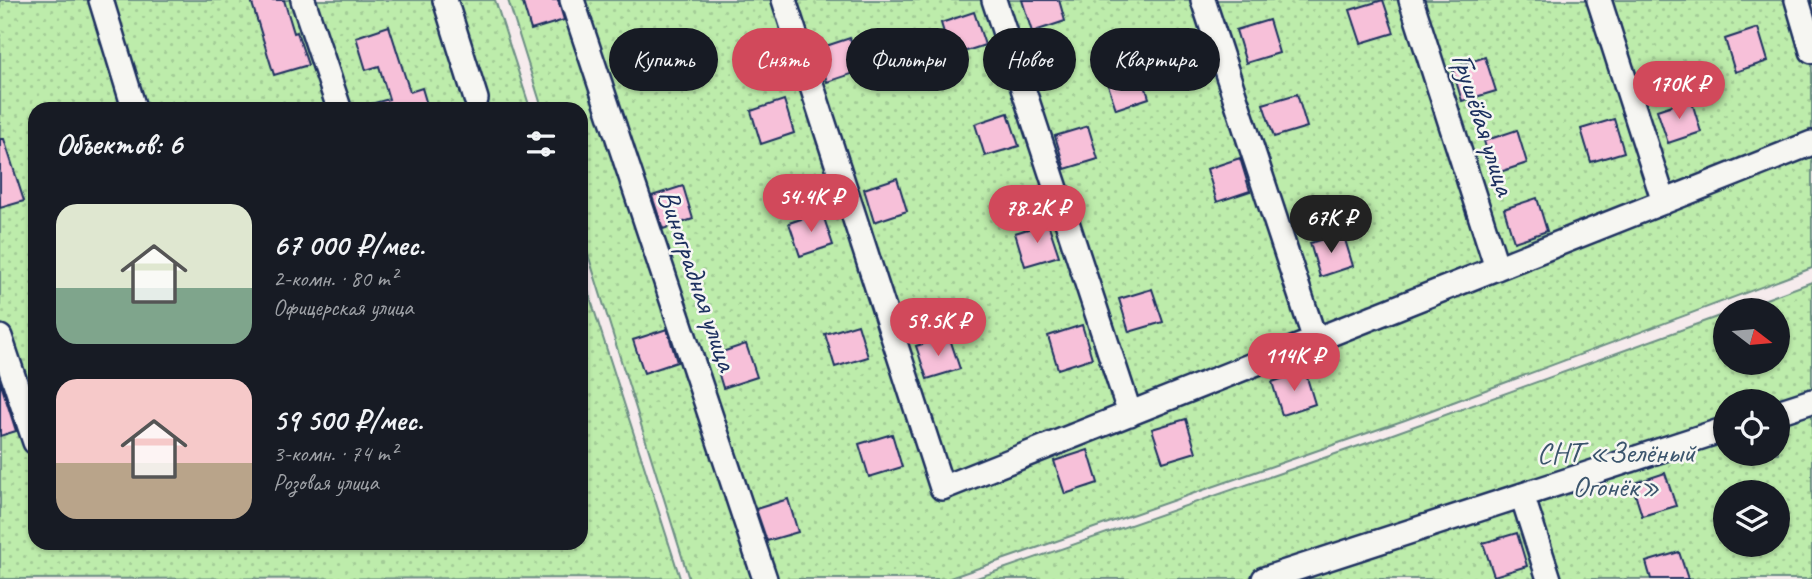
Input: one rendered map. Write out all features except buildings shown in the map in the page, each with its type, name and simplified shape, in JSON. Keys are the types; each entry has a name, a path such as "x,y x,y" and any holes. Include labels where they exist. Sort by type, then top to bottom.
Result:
{"street":[{"path":"101,0 132,102"},
{"path":"303,0 337,102"},
{"path":"444,0 476,99"},
{"name":"Виноградная улица","path":"572,0 765,579"},
{"path":"785,0 943,488 1812,142"},
{"path":"994,0 1130,414"},
{"path":"1203,0 1315,340"},
{"name":"Грушёвая улица","path":"1410,0 1497,268"},
{"path":"1599,0 1664,202"},
{"path":"1797,0 1812,51"},
{"path":"0,337 28,421"},
{"path":"1790,408 1812,401"},
{"path":"1264,579 1713,433"},
{"path":"1522,495 1549,579"}],"green space":[{"path":"0,0 495,0 528,102 28,102 28,550 588,550 588,291 680,578 0,579"},
{"path":"508,0 1812,0 1812,268 1732,298 1713,298 1713,305 1405,420 947,579 689,579 588,254 588,102 540,102"},
{"name":"СНТ «Зелёный Огонёк»","path":"1812,282 1812,579 974,579 1376,440 1713,318 1713,375 1790,375 1790,298 1769,298"}]}
